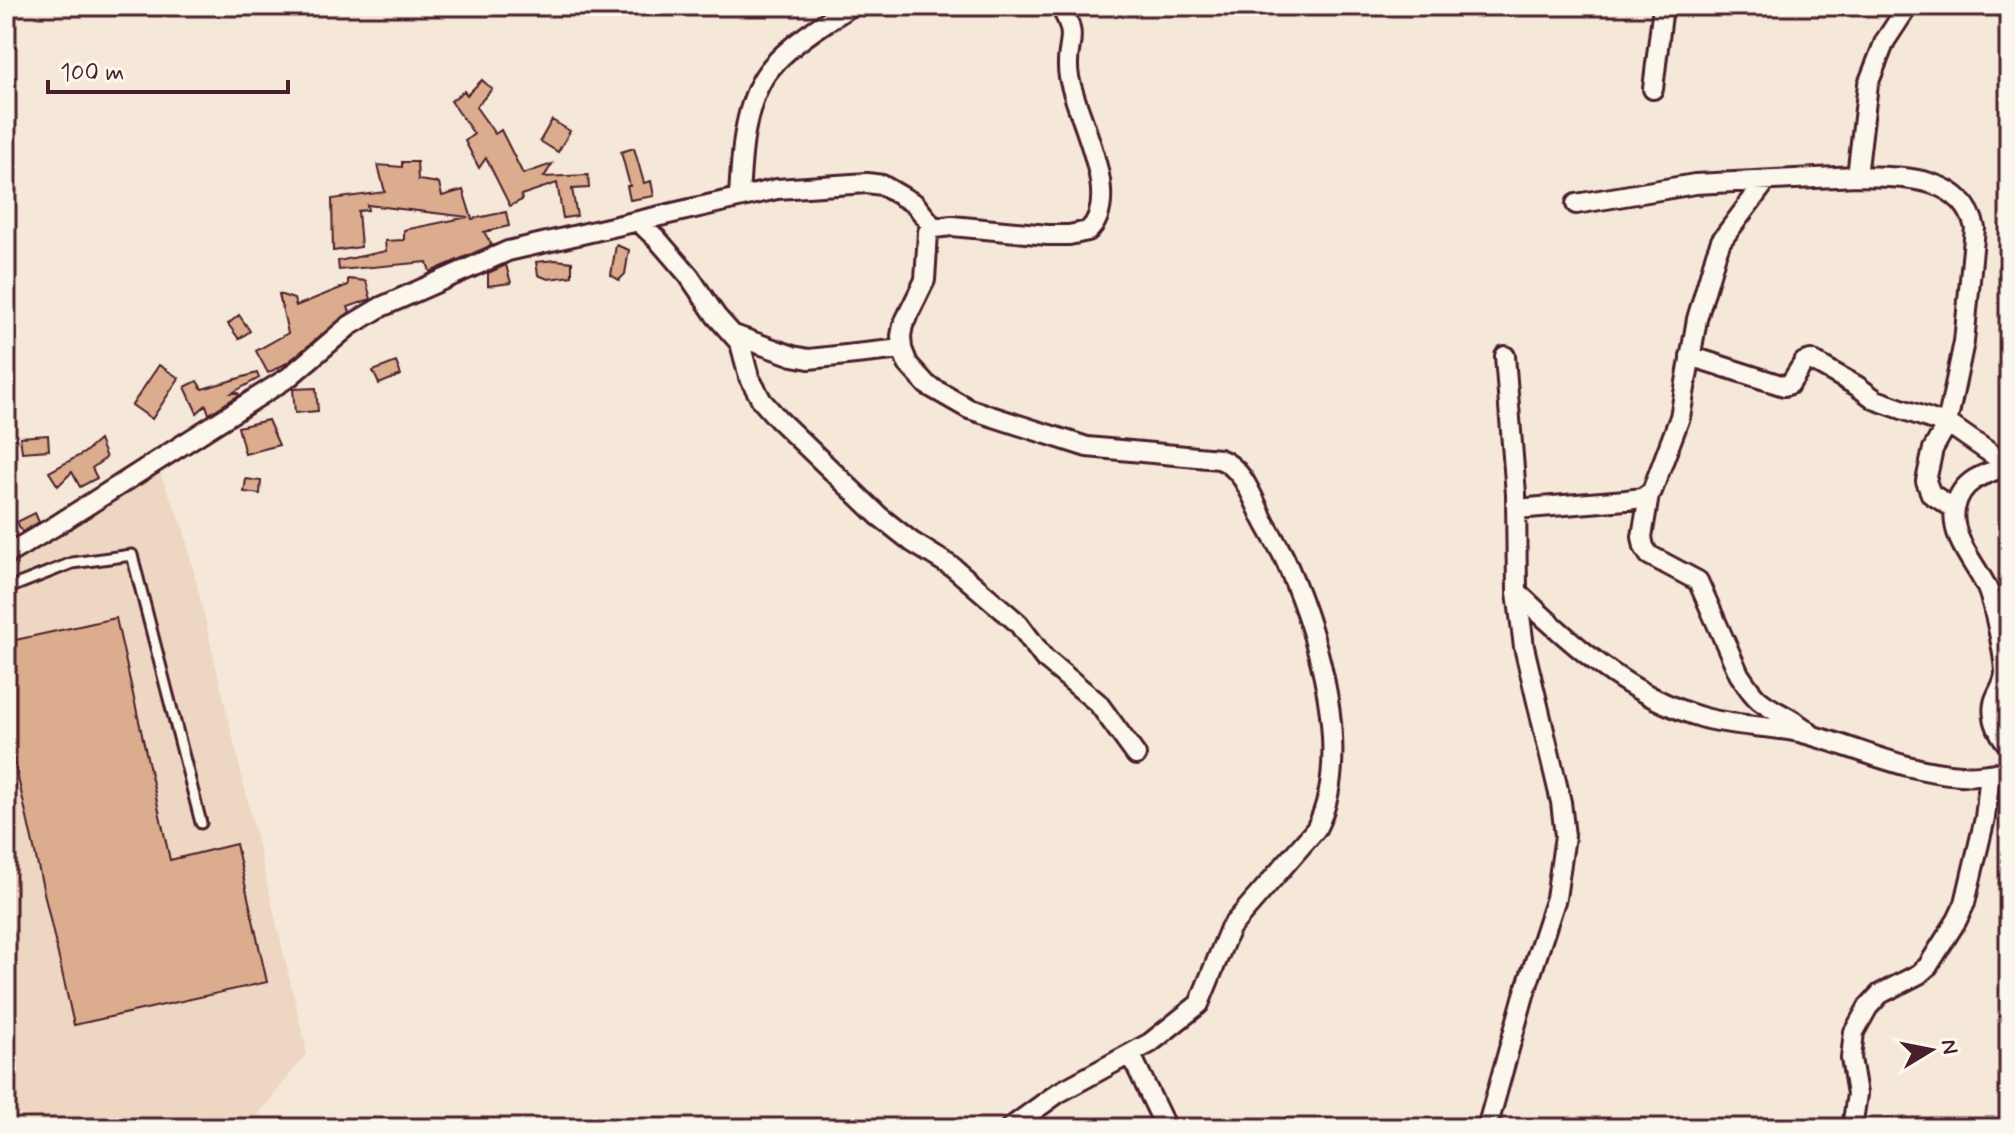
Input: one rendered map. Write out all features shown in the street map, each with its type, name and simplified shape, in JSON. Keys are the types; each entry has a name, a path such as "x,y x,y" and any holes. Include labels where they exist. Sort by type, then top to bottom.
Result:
{"street":[{"path":"739,198 741,154 753,100 763,80 769,70 802,41 851,6"},
{"path":"1010,1128 1058,1093 1131,1055 1199,1004 1230,928 1316,829 1330,787 1333,738 1327,694 1301,598 1286,560 1235,468 1228,462 1209,457 1087,447 969,409 927,385 908,364 902,349 903,325 925,280 927,236 934,228 952,226 1069,235 1088,231 1094,226 1099,214 1099,174 1069,80 1068,57 1073,34 1060,6"},
{"path":"1653,89 1663,6"},
{"path":"1857,176 1871,74 1885,41 1908,6"},
{"path":"1576,204 1695,184 1857,176 1928,182 1961,199 1971,211 1975,228 1964,342 1947,424 1933,449 1926,481 1931,494 1955,509"},
{"path":"1766,181 1721,241 1697,319 1680,417 1657,482 1649,495 1642,542 1649,555 1698,581 1747,686 1759,700 1793,718 1814,737"},
{"path":"6,555 289,377 349,326 381,307 508,251 777,189 875,183 915,204 934,228"},
{"path":"638,221 689,276 716,316 734,335 744,354 749,377 762,401 778,419 879,516 912,542 954,568 1018,623 1044,658 1098,703 1136,755"},
{"path":"734,335 809,359 902,349"},
{"path":"1487,1128 1524,995 1556,898 1565,836 1561,802 1524,647 1517,592 1516,509 1505,356"},
{"path":"1690,356 1784,386 1789,385 1804,362 1811,360 1876,400 1947,424 2009,466"},
{"path":"2009,466 1979,476 1967,484 1955,509 1963,546 1990,598 2005,674 1993,711 1998,730 2009,746"},
{"path":"1516,509 1626,500 1649,495"},
{"path":"1517,592 1563,636 1613,674 1651,697 1700,717 1734,725 1786,730 1932,772 1959,775 2000,772 1985,818 1965,903 1957,920 1928,966 1880,994 1868,1007 1854,1032 1851,1058 1857,1094 1852,1128"},
{"path":"1131,1055 1166,1128"}],"lane":[{"path":"6,589 72,563 132,555 201,823"}],"shaded area":[{"path":"159,472 183,526 307,1053 248,1128 60,1128 6,1109 6,564"}],"building":[{"path":"482,80 492,89 476,107 495,134 501,130 523,174 552,164 544,177 588,175 589,188 572,189 577,216 563,218 557,183 521,195 522,200 510,206 486,158 479,168 465,141 474,134 451,101 464,91 467,95"},
{"path":"552,120 570,131 558,152 540,141"},
{"path":"634,148 644,183 651,181 654,196 630,200 627,186 630,186 621,152"},
{"path":"402,162 417,162 418,180 439,183 442,196 463,190 472,219 506,212 509,226 484,232 492,245 430,272 427,262 339,270 338,261 386,251 385,241 404,240 404,230 468,217 367,205 368,210 358,211 361,247 333,251 332,199 385,192 378,165 402,167"},
{"path":"616,245 629,250 625,274 619,280 611,275"},
{"path":"536,262 572,262 572,276 548,279 538,275"},
{"path":"506,265 511,283 488,286 488,273"},
{"path":"348,279 366,281 371,299 348,307 350,312 287,363 268,373 256,351 288,333 279,294 294,299 296,306 348,285"},
{"path":"239,315 250,331 239,339 228,324"},
{"path":"396,362 401,375 379,384 373,371"},
{"path":"159,365 179,378 152,419 132,405"},
{"path":"257,373 259,378 232,393 239,395 209,414 206,405 197,413 185,387 197,381 202,389"},
{"path":"316,388 318,411 295,413 293,389"},
{"path":"268,420 279,445 245,454 238,427"},
{"path":"48,435 49,450 22,452 20,437"},
{"path":"99,440 106,458 92,468 97,478 80,487 72,472 58,486 49,472 84,453"},
{"path":"246,479 261,481 260,494 244,492"},
{"path":"35,513 39,522 22,532 17,522"},
{"path":"116,618 170,860 236,844 267,982 74,1025 6,725 6,642"}]}
